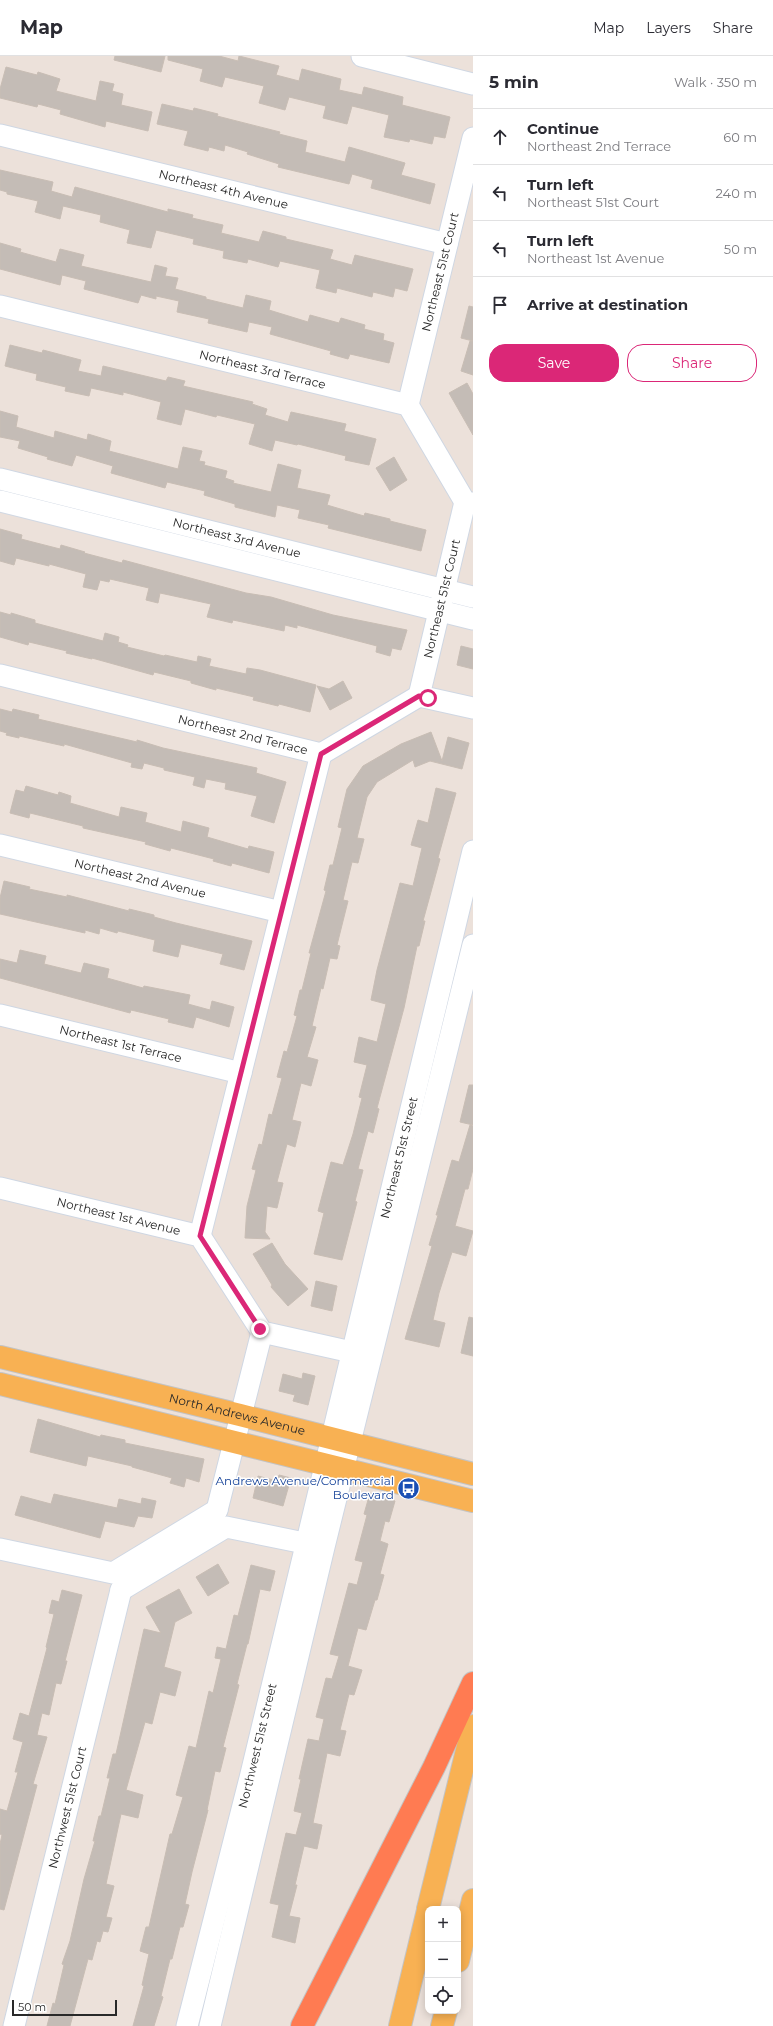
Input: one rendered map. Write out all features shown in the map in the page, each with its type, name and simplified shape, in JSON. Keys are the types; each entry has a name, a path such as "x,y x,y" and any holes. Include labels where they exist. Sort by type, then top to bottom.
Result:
{"highway":[{"path":"302,2026 434,1767 473,1683"}],"main road":[{"name":"North Andrews Avenue","path":"0,1357 240,1415 473,1474"},
{"path":"0,1384 473,1501"},
{"path":"429,1906 473,1726"},
{"path":"461,1949 473,1900"},
{"path":"400,2026 425,1922"},
{"path":"442,2026 445,2014"}],"street":[{"path":"362,56 473,84"},
{"name":"Northeast 4th Avenue","path":"0,136 447,244"},
{"name":"Northeast 51st Court","path":"408,405 473,138"},
{"name":"Northeast 3rd Terrace","path":"0,306 408,405"},
{"path":"408,405 469,502"},
{"name":"Northeast 3rd Avenue","path":"0,479 473,597"},
{"path":"70,519 75,498"},
{"name":"Northeast 3rd Avenue","path":"0,501 473,619"},
{"name":"Northeast 51st Court","path":"419,696 443,590 469,502"},
{"name":"Northeast 2nd Terrace","path":"0,675 321,754 419,696"},
{"path":"419,696 473,708"},
{"path":"321,754 200,1236 262,1332 361,1354"},
{"name":"Northeast 2nd Avenue","path":"0,845 281,912"},
{"name":"Northeast 51st Street","path":"334,1467 361,1354 431,1026 473,851"},
{"name":"Northeast 51st Street","path":"361,1354 453,1031 473,945"},
{"name":"Northeast 1st Terrace","path":"0,1015 241,1073"},
{"path":"431,1026 453,1031"},
{"name":"Northeast 1st Avenue","path":"0,1188 200,1236"},
{"path":"221,1518 233,1441 262,1332"},
{"name":"Northwest 51st Street","path":"210,2026 242,1888 315,1545 334,1467"},
{"path":"0,1550 117,1581 221,1518 315,1545"},
{"name":"Northwest 51st Street","path":"187,2026 250,1778 315,1545"},
{"name":"Northwest 51st Court","path":"14,2026 117,1581"},
{"path":"197,1982 220,1988"}],"building":[{"path":"115,56 165,56 161,72 114,60"},
{"path":"168,56 219,56 238,61 239,56 279,66 276,75 299,81 302,69 341,79 339,90 362,95 364,87 403,97 402,105 450,117 445,138 434,136 432,144 410,139 409,142 384,137 389,115 352,106 347,124 323,118 326,106 289,97 285,110 259,103 264,86 225,77 222,87 200,81 203,69 168,60"},
{"path":"6,67 37,75 38,72 60,79 56,91 96,101 100,81 114,84 112,91 123,94 121,105 152,112 148,131 106,121 105,127 60,114 61,110 38,104 37,107 0,98 0,89"},
{"path":"162,104 193,111 194,108 218,114 217,116 280,132 279,134 307,141 305,152 345,162 349,147 405,163 401,175 435,184 430,204 371,188 373,180 352,174 349,184 278,167 279,164 225,145 224,151 209,147 208,151 184,145 188,131 157,124"},
{"path":"0,170 53,182 51,191 72,197 75,187 168,212 168,209 193,215 192,218 223,225 221,233 259,242 263,231 286,237 286,239 333,250 330,259 352,265 355,255 413,269 407,291 395,288 393,297 373,292 372,297 337,288 336,293 316,288 320,270 280,261 278,267 248,259 247,263 223,258 224,251 193,244 194,239 156,230 151,248 127,243 130,230 100,222 101,215 63,206 60,219 35,212 38,201 7,194 7,192 0,190"},
{"path":"0,243 21,249 20,252 56,262 60,249 84,255 81,266 151,282 155,265 167,268 165,276 178,278 175,289 206,297 206,299 243,308 246,295 271,301 269,310 308,322 310,315 339,323 341,318 365,325 364,329 384,334 383,340 394,343 389,363 350,354 348,359 330,354 331,351 270,334 272,327 249,322 247,332 208,323 209,319 177,312 179,301 156,296 156,299 141,295 138,303 84,289 86,281 62,275 60,285 0,269"},
{"path":"469,306 473,307 473,341 461,338"},
{"path":"470,341 473,341 473,375 461,371"},
{"path":"10,345 42,353 43,350 81,360 78,371 101,376 103,366 166,381 168,377 185,381 183,386 253,402 252,404 267,409 265,415 288,422 291,412 346,424 344,431 376,439 369,465 345,460 346,456 298,444 275,440 272,451 249,444 255,424 217,415 216,417 185,409 181,425 157,419 161,402 123,392 123,395 91,388 89,396 65,391 66,387 36,380 37,374 5,366"},
{"path":"467,383 473,394 473,435 449,393"},
{"path":"0,411 18,416 16,427 54,438 55,431 87,440 88,434 111,441 109,451 178,469 183,447 202,451 199,461 205,462 204,465 227,471 225,478 234,481 233,483 271,492 278,464 301,470 297,488 330,495 327,505 364,516 365,513 390,519 390,521 426,530 421,551 328,528 329,525 298,518 300,510 277,505 275,517 235,507 235,504 204,495 205,491 167,482 165,488 111,473 113,466 76,455 72,466 47,459 48,457 18,448 20,441 0,437"},
{"path":"394,457 407,480 390,491 376,468"},
{"path":"0,529 22,535 21,539 60,549 61,545 122,563 123,560 246,593 271,597 333,615 407,630 401,650 392,648 390,656 376,652 377,646 297,625 297,628 285,625 284,631 233,620 232,623 207,617 211,604 160,593 158,603 146,600 149,588 110,579 109,582 100,580 97,590 83,587 86,574 49,564 49,566 16,558 14,565 0,561"},
{"path":"0,612 11,615 11,613 35,620 35,623 103,641 105,633 119,637 118,642 128,645 127,647 164,656 197,662 198,656 211,659 209,666 246,674 247,668 260,670 316,685 310,712 279,704 278,706 253,700 254,697 216,688 216,690 191,683 191,681 154,672 153,675 92,658 66,653 67,651 29,642 28,645 0,637"},
{"path":"461,646 473,649 473,669 457,665"},
{"path":"343,681 352,698 330,710 317,686 329,689"},
{"path":"0,709 12,712 13,709 39,715 38,719 257,768 256,773 286,782 274,823 251,816 257,796 225,789 226,783 206,779 204,788 193,785 195,777 164,770 164,768 144,763 142,769 131,767 132,763 64,744 64,746 19,736 19,738 6,735 7,733 0,731"},
{"path":"431,732 442,761 448,737 469,743 462,769 430,761 415,767 413,760 377,782 367,797 357,838 364,839 358,863 352,862 343,900 348,901 337,945 340,946 337,959 330,958 312,1026 316,1027 307,1057 318,1060 311,1086 301,1083 292,1120 301,1122 295,1147 287,1144 277,1182 283,1183 277,1208 267,1206 265,1232 270,1239 245,1238 247,1206 256,1170 252,1169 259,1144 262,1145 269,1114 272,1115 282,1078 277,1077 284,1051 287,1052 297,1016 294,1015 300,990 302,990 311,953 309,953 326,891 324,890 330,865 333,865 342,828 338,827 347,789 363,766 401,744"},
{"path":"26,786 58,795 59,792 71,796 70,803 119,817 121,807 147,813 145,822 181,832 183,821 209,828 207,837 248,849 249,846 274,852 269,873 232,863 231,866 213,861 214,859 171,848 170,851 145,844 146,842 83,828 83,826 30,813 29,818 10,813 16,790 24,792"},
{"path":"436,788 456,793 438,858 440,859 423,921 425,921 419,946 417,946 404,1008 377,1108 379,1109 373,1133 368,1131 358,1169 363,1170 355,1201 357,1202 342,1260 314,1254 324,1213 318,1211 331,1162 343,1165 362,1098 359,1097 367,1065 354,1062 359,1037 377,1042 386,1004 371,1000 377,970 400,883 413,886 422,848 411,845 418,820 428,823"},
{"path":"4,881 30,887 29,889 67,897 67,895 129,911 129,909 154,915 154,917 176,923 252,941 244,970 220,964 223,954 181,944 178,957 153,951 155,940 118,931 117,933 100,928 99,934 85,930 85,933 0,914 0,898"},
{"path":"20,950 46,956 44,964 81,973 84,963 109,969 107,978 143,988 144,986 190,995 188,1004 210,1010 212,1001 234,1007 229,1027 196,1017 193,1028 168,1022 169,1019 131,1010 130,1013 0,978 0,959 17,963"},
{"path":"469,1085 473,1085 473,1125 460,1122"},
{"path":"470,1125 473,1126 473,1169 468,1189 465,1189 455,1226 473,1231 466,1256 452,1252 439,1293 433,1320 445,1323 439,1347 405,1339 432,1246 429,1245 452,1160 459,1162"},
{"path":"272,1243 285,1264 308,1289 288,1306 271,1287 272,1285 253,1254"},
{"path":"316,1281 337,1286 332,1311 311,1306"},
{"path":"469,1317 473,1318 473,1356 461,1353"},
{"path":"303,1373 315,1376 308,1405 293,1401 295,1395 279,1391 283,1374 302,1379"},
{"path":"38,1419 100,1437 101,1435 125,1440 125,1443 204,1459 199,1482 186,1478 184,1487 170,1483 172,1478 132,1466 88,1456 86,1466 30,1452"},
{"path":"279,1475 291,1478 283,1506 253,1498 258,1476 277,1481"},
{"path":"370,1493 395,1501 389,1522 385,1521 380,1541 388,1544 380,1574 384,1575 366,1630 358,1628 348,1666 362,1670 354,1695 349,1694 340,1730 346,1731 340,1756 327,1753 313,1823 322,1825 317,1849 304,1846 295,1885 297,1885 289,1916 300,1918 295,1943 272,1937 279,1905 270,1903 286,1833 296,1835 302,1813 294,1811 301,1779 299,1779 308,1739 319,1741 324,1719 316,1717 326,1678 332,1679 339,1656 330,1654 349,1583 357,1585 363,1562 355,1560 367,1515 364,1514"},
{"path":"54,1494 117,1508 119,1499 141,1504 142,1498 156,1501 152,1518 138,1516 134,1527 105,1521 100,1538 15,1515 21,1496 51,1504"},
{"path":"218,1564 229,1583 208,1596 196,1577"},
{"path":"251,1565 275,1571 270,1591 260,1589 248,1644 237,1684 239,1685 223,1747 226,1748 220,1772 215,1771 208,1810 192,1872 185,1904 189,1905 183,1927 180,1927 172,1959 170,1959 161,1996 163,1997 154,2026 133,2026 144,1986 142,1985 149,1954 140,1951 146,1927 149,1927 170,1834 172,1834 183,1797 176,1795 189,1746 196,1748 209,1691 213,1693 221,1659 215,1658 217,1647 226,1649 234,1615 238,1616"},
{"path":"179,1589 192,1613 175,1622 164,1667 181,1672 175,1696 160,1692 152,1724 145,1722 126,1790 143,1795 138,1818 121,1814 106,1884 114,1886 106,1917 112,1918 108,1932 103,1931 100,1942 97,1941 92,1960 88,1959 70,2026 47,2026 53,2003 55,2004 64,1965 62,1964 70,1941 84,1879 95,1841 93,1841 99,1816 101,1816 110,1778 107,1778 113,1754 116,1754 144,1629 161,1633 146,1607"},
{"path":"62,1590 82,1595 65,1661 67,1661 61,1684 56,1683 49,1715 42,1713 37,1735 47,1737 33,1784 37,1785 4,1910 0,1909 0,1844 2,1835 0,1834 0,1809 7,1811 18,1772 15,1772 23,1742 13,1739 20,1713 29,1716 47,1648 54,1614 49,1613 52,1600 59,1602"}],"place":[{"name":"Andrews Avenue/Commercial Boulevard","path":"409,1488"}],"route":[{"path":"260,1329 200,1236 321,754 419,696 428,698"}]}
